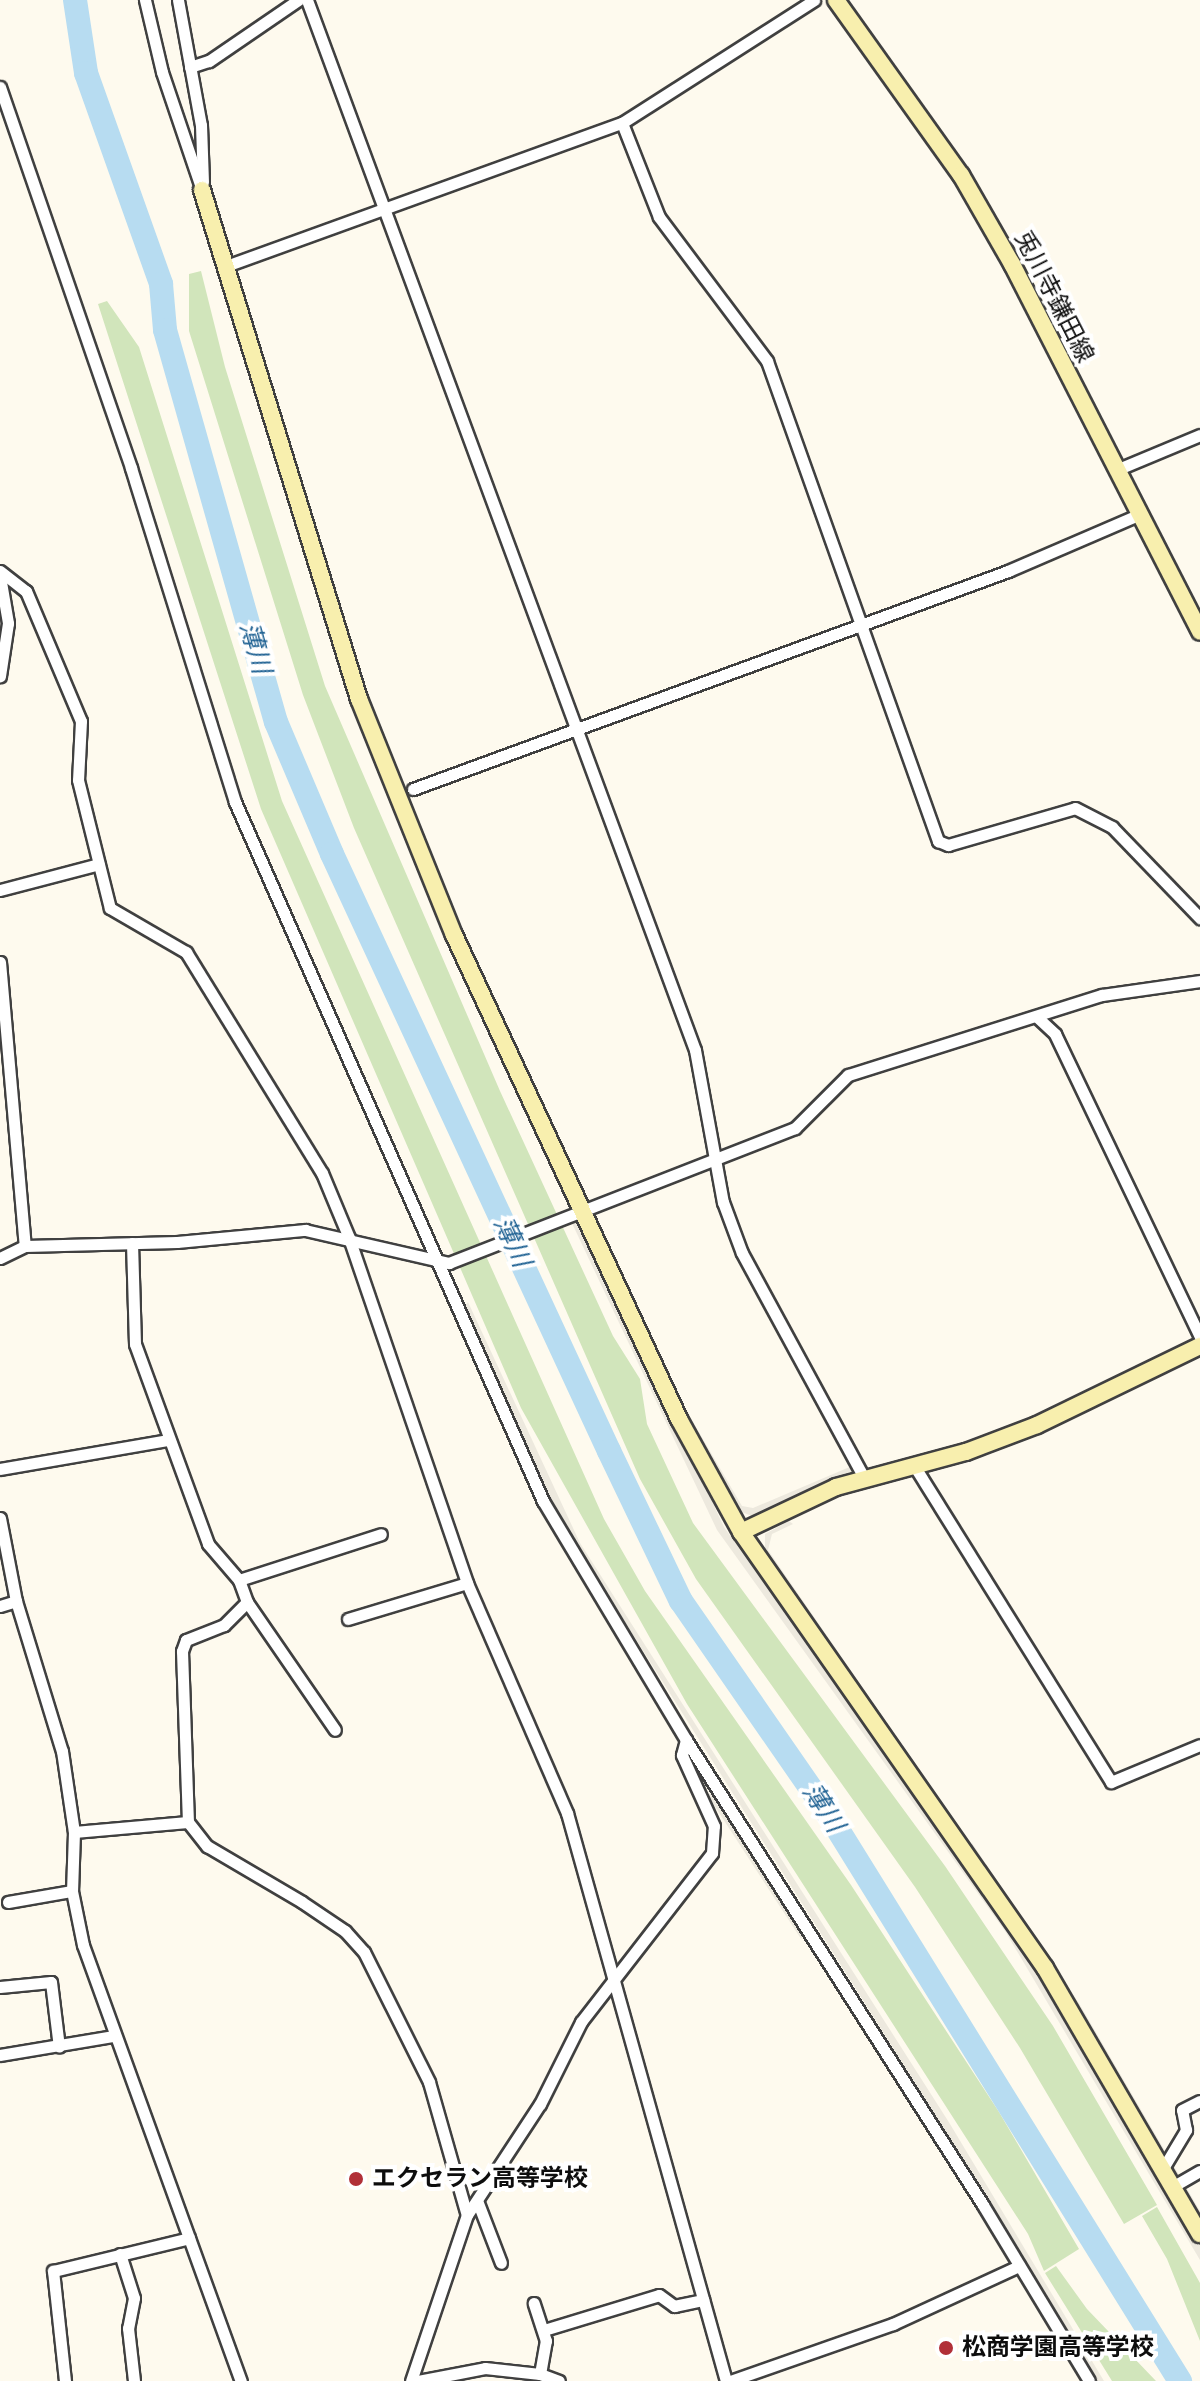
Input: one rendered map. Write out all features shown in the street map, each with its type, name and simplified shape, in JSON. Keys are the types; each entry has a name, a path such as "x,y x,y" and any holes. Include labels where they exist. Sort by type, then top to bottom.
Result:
{"street":[{"path":"145,0 162,72 226,266 349,670 459,947 574,1210 679,1419 741,1532 1045,1968 1199,2229"},
{"path":"178,0 201,125 202,190"},
{"path":"190,67 209,61 298,0"},
{"path":"307,0 573,731 695,1050 723,1202 742,1253 864,1478"},
{"path":"226,266 622,123 814,0"},
{"name":"兎川寺鎌田線","path":"836,0 961,175 1012,264 1200,632"},
{"path":"0,87 131,468 235,802 434,1263 565,1543 1089,2381"},
{"path":"622,123 659,217 767,361 938,841 948,845 1075,808 1112,827 1200,918"},
{"path":"1116,470 1200,435"},
{"path":"401,804 413,789 1008,571 1138,515"},
{"path":"0,573 8,623 0,676"},
{"path":"0,573 26,591 81,721 78,780 110,908 186,952 322,1173 349,1238 467,1583 567,1813 616,1974 703,2300 728,2381 893,2324 1019,2266"},
{"path":"392,783 413,789"},
{"path":"0,890 99,864"},
{"path":"0,962 25,1246"},
{"path":"0,1258 25,1246 132,1243 305,1230 349,1238 434,1263 449,1263 574,1210 795,1128 848,1075 1102,995 1200,981"},
{"path":"1037,1017 1055,1034 1200,1337"},
{"path":"132,1243 131,1325 168,1440 208,1544 239,1580 247,1602 335,1730"},
{"path":"741,1532 809,1498 864,1478 915,1467 1037,1425 1200,1346"},
{"path":"0,1469 168,1440"},
{"path":"915,1467 1111,1782 1200,1745"},
{"path":"0,1518 16,1601 62,1751 74,1832 72,1891 83,1945 241,2381"},
{"path":"239,1580 381,1534"},
{"path":"348,1619 467,1583"},
{"path":"0,1606 16,1601"},
{"path":"247,1602 224,1625 186,1640 182,1651 188,1822 207,1846 345,1931 364,1952 429,2082 467,2215"},
{"path":"411,2381 467,2215 478,2203 540,2104 581,2022 703,1866 716,1841 682,1755 686,1740"},
{"path":"74,1832 188,1822"},
{"path":"8,1902 72,1891"},
{"path":"0,1987 51,1982 59,2047"},
{"path":"0,2055 114,2036"},
{"path":"1162,2170 1186,2130 1182,2110 1200,2101"},
{"path":"1172,2187 1200,2171"},
{"path":"478,2203 501,2263"},
{"path":"65,2381 51,2275 120,2254 189,2238"},
{"path":"120,2254 134,2298 128,2328 134,2381"},
{"path":"544,2330 659,2295 674,2306 703,2300"},
{"path":"534,2303 544,2330 540,2374"},
{"path":"418,2381 485,2368 540,2374 559,2381"}],"green space":[{"path":"201,271 225,367 325,686 500,1091 613,1336 640,1379 647,1424 693,1523 945,1866 1053,2026 1157,2205 1124,2224 1020,2048 915,1887 696,1579 640,1479 354,828 303,695 189,331 189,274"},
{"path":"107,301 139,347 282,801 604,1519 645,1591 851,1885 999,2112 1079,2249 1044,2271 1028,2234 687,1704 521,1408 261,809 98,304"},
{"path":"1157,2207 1200,2283 1200,2341 1167,2259 1142,2216"},
{"path":"1056,2266 1087,2309 1156,2381 1112,2381 1045,2273"}],"shaded area":[{"path":"595,1215 679,1398 742,1506 753,1508 852,1466 851,1472 752,1516 739,1511 677,1399"},
{"path":"570,1219 578,1219 724,1527 1038,1969 1200,2245 1200,2260 1005,1931 717,1530"},
{"path":"468,1302 580,1543 950,2124 1104,2381 1096,2381 976,2180 559,1517 463,1309"},
{"path":"789,1521 793,1524 772,1534 768,1550 940,1800 934,1799 765,1553 765,1534"},
{"path":"711,1793 804,1936 801,1939 708,1795"},
{"path":"972,1843 1080,2005 1200,2211 1200,2222 972,1851"}],"waterway":[{"name":"薄川","path":"75,0 86,73 161,284 165,330 276,722 332,854 609,1451 681,1601 827,1812 1180,2381"}],"place":[{"name":"エクセラン高等学校","path":"356,2179"},
{"name":"松商学園高等学校","path":"946,2348"}]}
